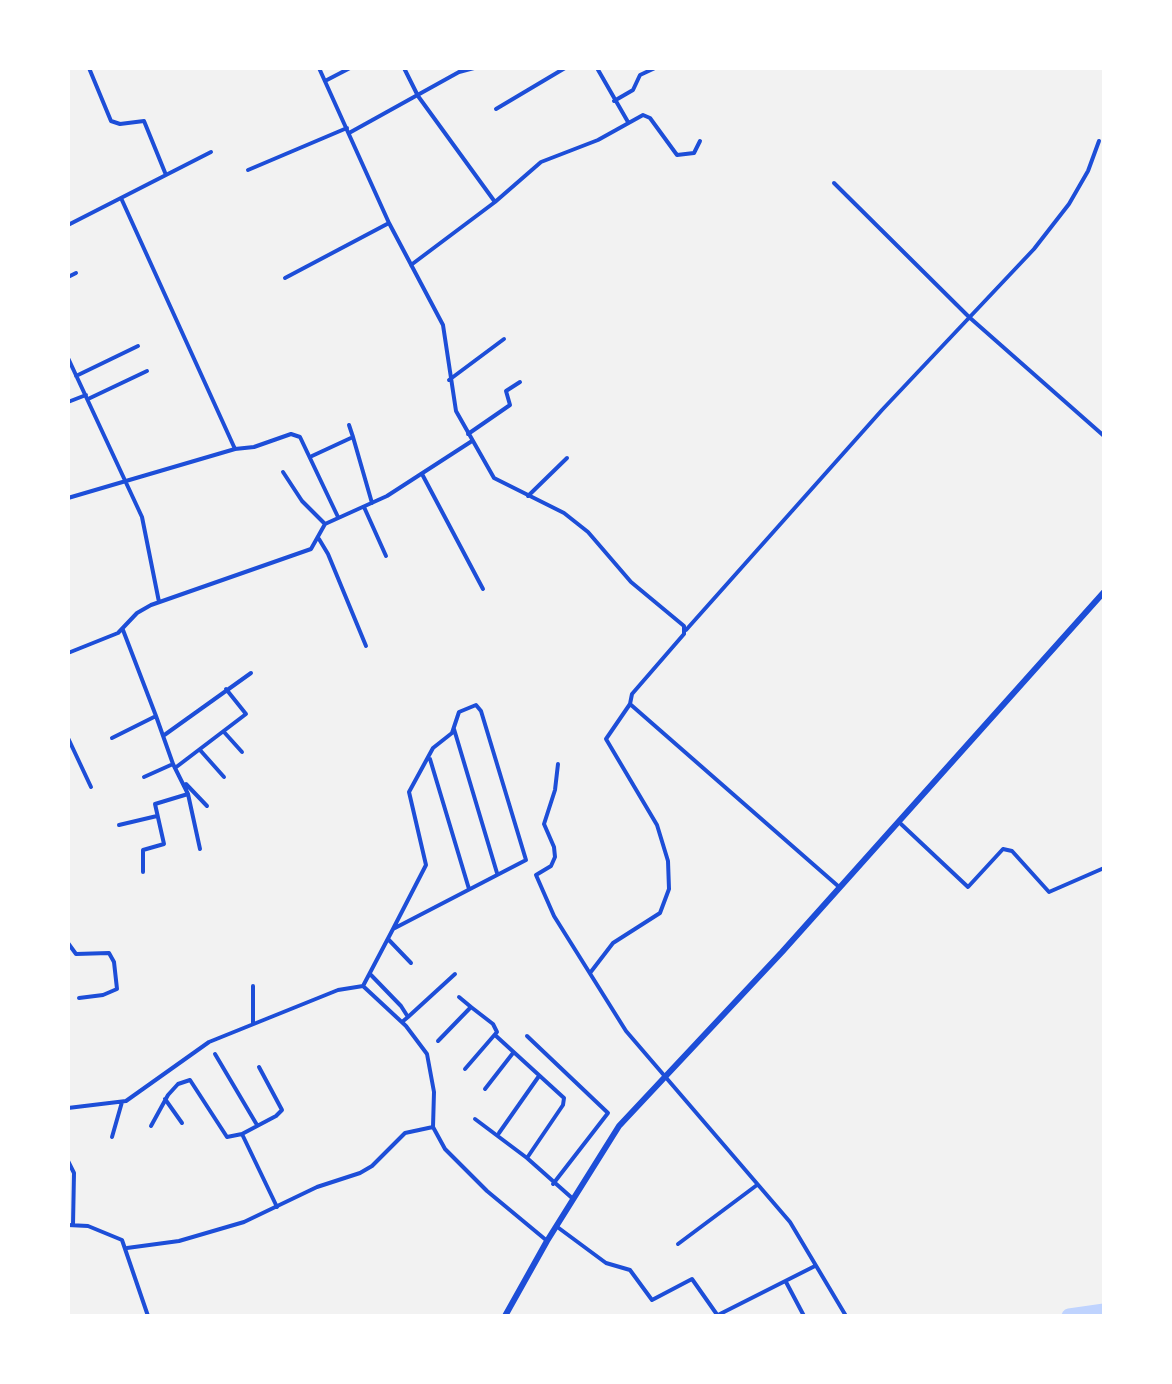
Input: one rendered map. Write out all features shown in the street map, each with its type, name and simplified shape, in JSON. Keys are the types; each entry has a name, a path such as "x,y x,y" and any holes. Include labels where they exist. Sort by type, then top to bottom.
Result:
{"main road":[{"path":"505,1316 619,1126 840,888 1104,592"}],"street":[{"path":"88,68 111,120 120,124 144,121 166,175"},
{"path":"320,68 389,223 443,325 456,410 497,481 564,513 588,532 631,582 686,630"},
{"path":"325,81 350,68"},
{"path":"404,68 418,96 495,202"},
{"path":"248,170 348,130 418,96 457,70 474,68"},
{"path":"496,110 565,68"},
{"path":"596,68 628,122"},
{"path":"613,101 632,90 640,75 655,68"},
{"path":"411,265 549,156 598,140 642,115 650,118 672,151 682,157 694,153 700,141"},
{"path":"590,973 613,942 660,913 669,889 668,861 657,826 606,739 636,688 968,317 1034,249 1088,170 1098,141"},
{"path":"68,225 211,152"},
{"path":"834,183 968,317 1104,436"},
{"path":"121,198 235,449"},
{"path":"285,278 389,223"},
{"path":"68,277 76,273"},
{"path":"449,380 504,338"},
{"path":"76,376 138,346"},
{"path":"68,358 145,528 159,602"},
{"path":"68,402 148,371"},
{"path":"468,434 510,405 506,390 520,382"},
{"path":"349,424 372,503"},
{"path":"68,498 296,434 312,456 338,517"},
{"path":"312,456 353,437"},
{"path":"68,653 123,630 137,613 159,602 311,549 325,524 372,503 472,441"},
{"path":"528,496 567,458"},
{"path":"283,472 302,501 325,524"},
{"path":"422,474 483,589"},
{"path":"364,507 386,556"},
{"path":"319,539 366,646"},
{"path":"123,630 188,794 200,849"},
{"path":"164,736 251,673"},
{"path":"144,777 174,766 200,750 246,714 226,690"},
{"path":"364,986 371,974 393,929 426,865 408,797 429,756 454,728 458,712 472,704 479,707 527,860 393,929"},
{"path":"630,704 840,888"},
{"path":"112,738 156,716"},
{"path":"454,728 498,873"},
{"path":"224,732 242,752"},
{"path":"68,738 91,788"},
{"path":"200,750 224,777"},
{"path":"429,756 469,888"},
{"path":"558,764 544,824 554,847 553,864 536,878 554,916 619,1021 790,1222 846,1316"},
{"path":"182,780 208,806"},
{"path":"143,872 143,850 164,844 154,804 188,794"},
{"path":"119,825 157,816"},
{"path":"899,822 968,886 1003,848 1012,851 1049,892 1104,868"},
{"path":"388,939 411,963"},
{"path":"68,944 76,954 110,953 114,962 117,989 79,998"},
{"path":"371,974 408,1017"},
{"path":"402,1022 455,974"},
{"path":"253,986 253,1023"},
{"path":"364,986 402,1022 428,1056 434,1092 433,1127 445,1149 547,1241"},
{"path":"68,1108 122,1102 200,1046 338,990 364,986"},
{"path":"459,997 496,1028 495,1035 465,1069"},
{"path":"438,1041 471,1007"},
{"path":"495,1035 564,1102 527,1158"},
{"path":"527,1036 608,1112 553,1184"},
{"path":"485,1089 513,1052"},
{"path":"215,1054 257,1125"},
{"path":"150,1126 178,1084 190,1080 227,1137 242,1134 279,1115 282,1110 258,1067"},
{"path":"498,1135 539,1076"},
{"path":"165,1099 182,1123"},
{"path":"112,1137 122,1102"},
{"path":"475,1118 573,1199"},
{"path":"127,1248 179,1240 244,1222 322,1185 366,1170 405,1133 433,1127"},
{"path":"242,1134 277,1207"},
{"path":"68,1161 74,1173 70,1225 106,1232 122,1240 148,1316"},
{"path":"678,1244 757,1185"},
{"path":"556,1226 606,1263 630,1270 652,1300 692,1280 718,1316 815,1266"},
{"path":"786,1282 804,1316"}],"waterway":[{"path":"1069,1316 1104,1311"}]}
